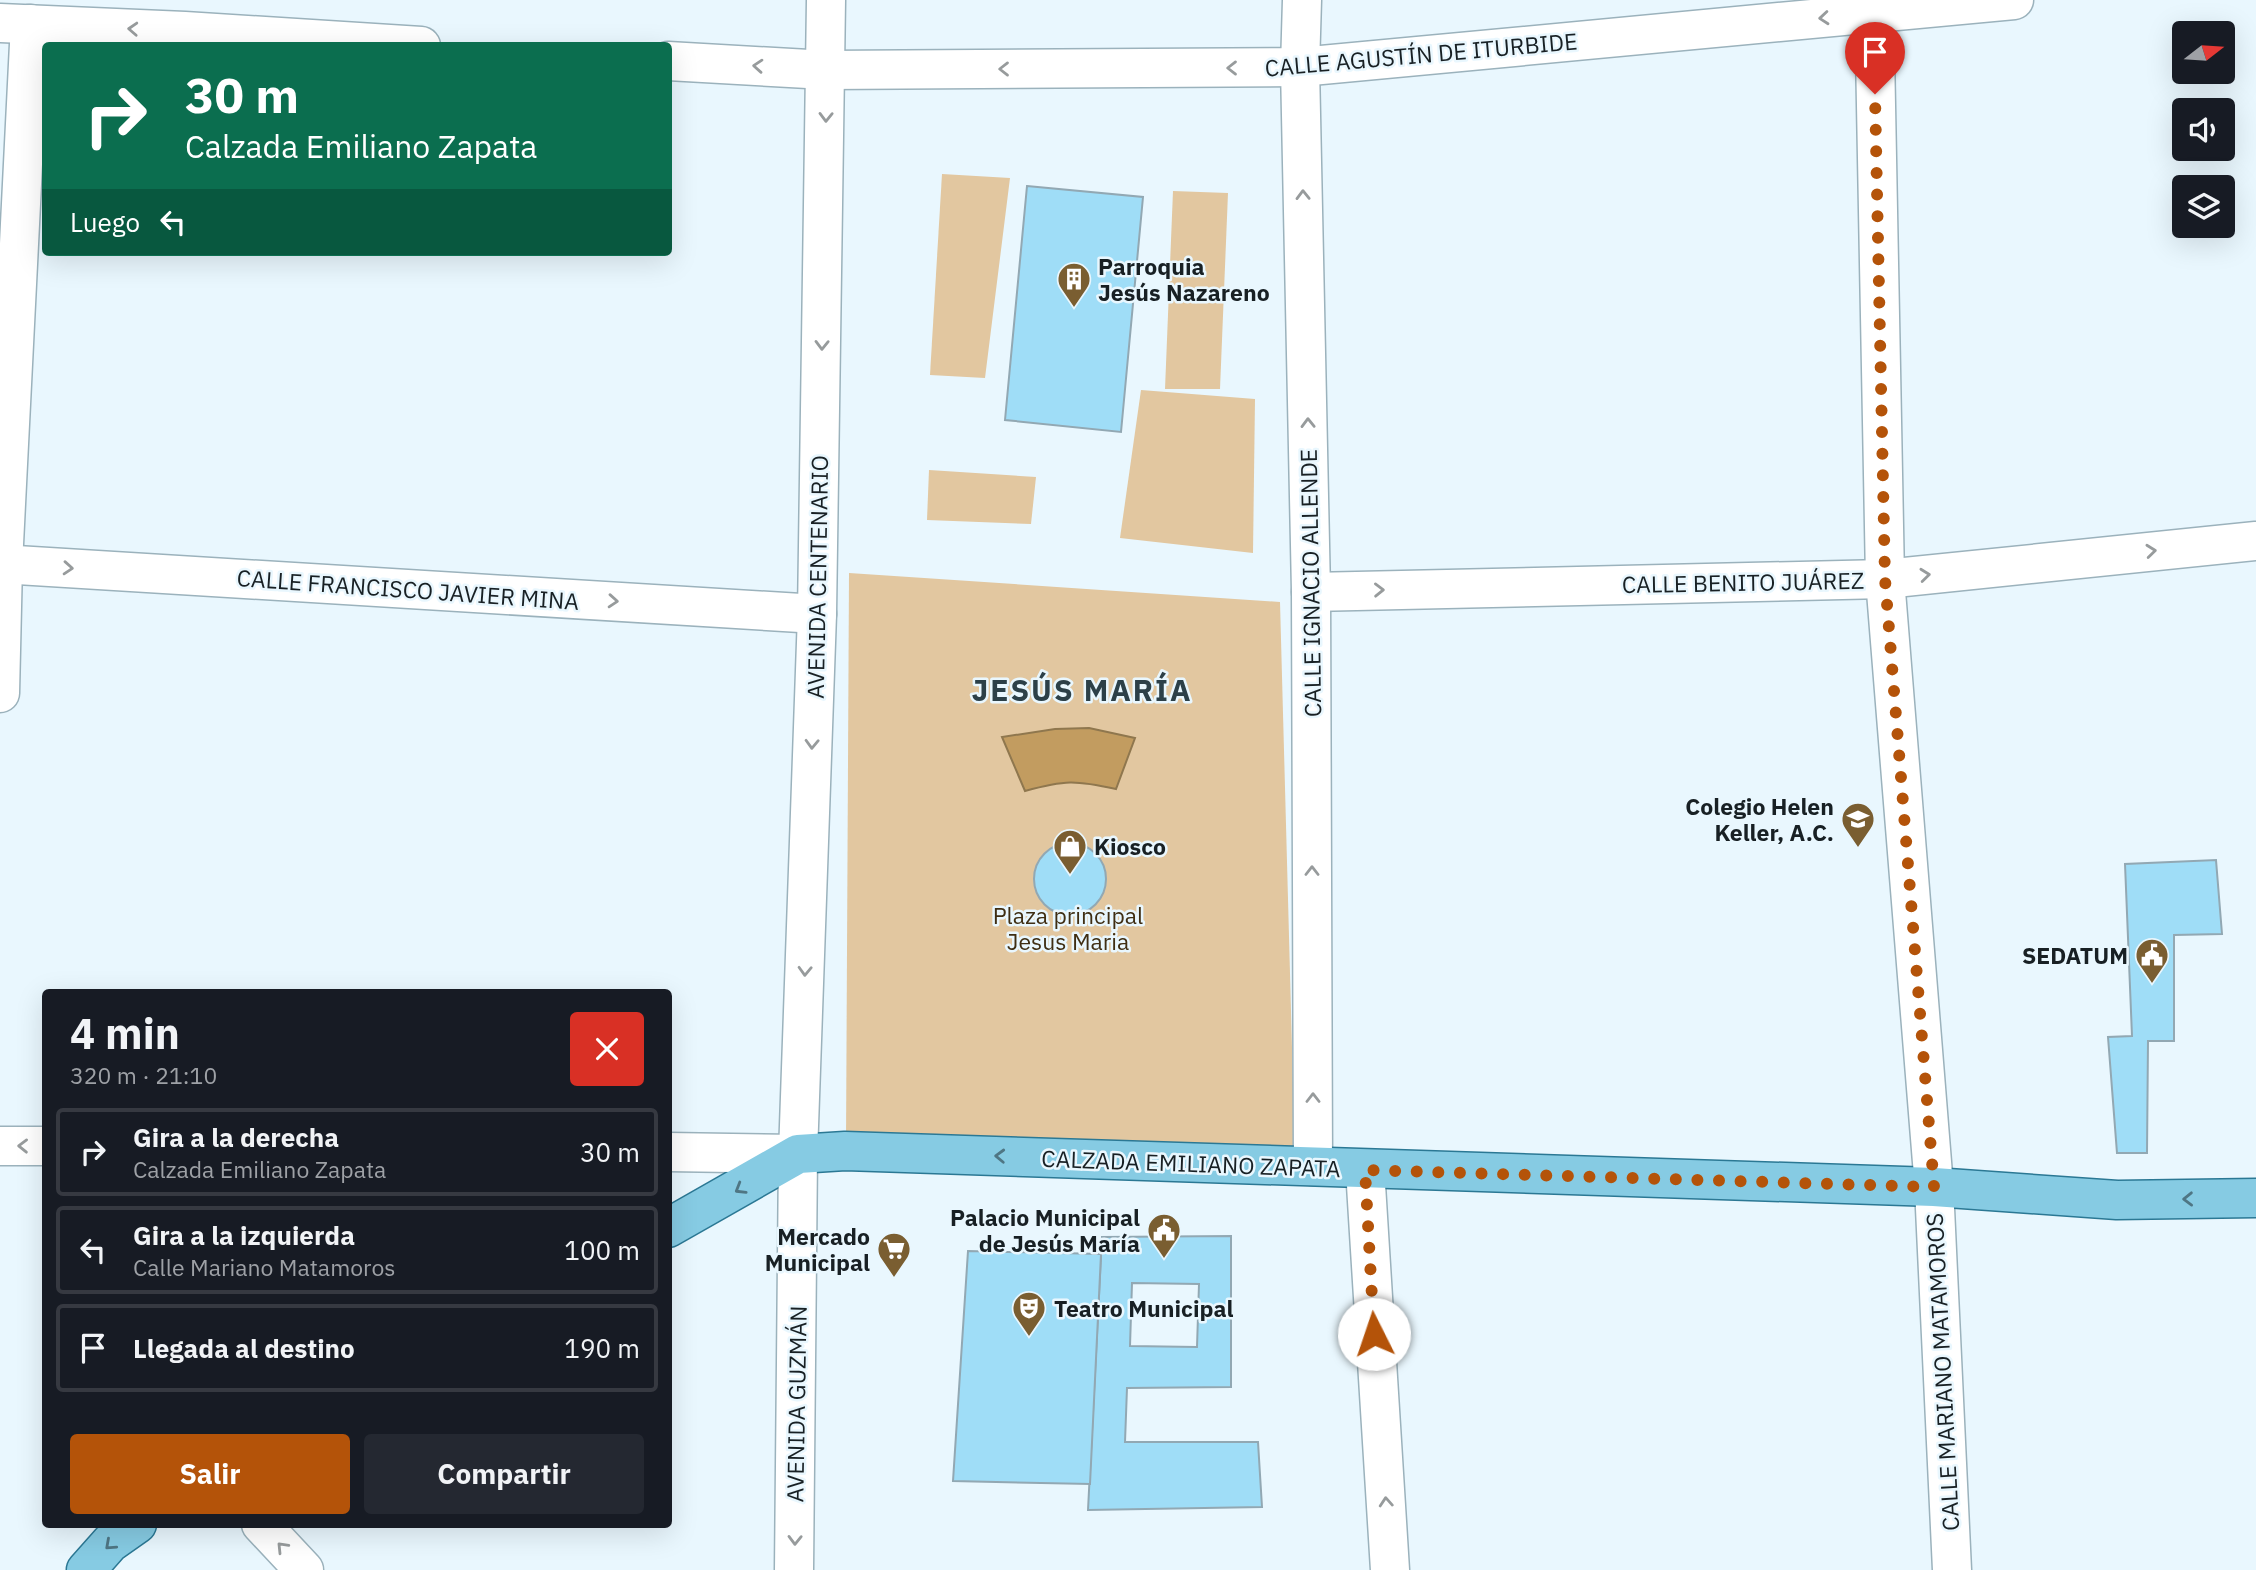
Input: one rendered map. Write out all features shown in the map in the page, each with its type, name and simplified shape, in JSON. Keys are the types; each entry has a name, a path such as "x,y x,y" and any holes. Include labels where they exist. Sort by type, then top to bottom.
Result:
{"main road":[{"name":"CALZADA EMILIANO ZAPATA","path":"798,1154 845,1151 1934,1187 2117,1200 2256,1198"},
{"path":"672,1226 798,1154"},
{"path":"86,1570 110,1543 131,1528"}],"street":[{"name":"AVENIDA CENTENARIO","path":"798,1154 817,614 826,0"},
{"name":"CALLE IGNACIO ALLENDE","path":"1302,0 1300,67 1311,592 1313,1166"},
{"name":"CALLE AGUSTÍN DE ITURBIDE","path":"672,61 826,71 1300,67 1874,6 2014,0"},
{"name":"CALLE MARIANO MATAMOROS","path":"1874,6 1885,579 1934,1187 1952,1570"},
{"path":"0,693 15,24 185,15 391,42"},
{"name":"CALLE BENITO JUÁREZ","path":"1311,592 1885,579 2256,541"},
{"name":"CALLE FRANCISCO JAVIER MINA","path":"2,564 817,614"},
{"path":"0,1146 42,1146"},
{"path":"672,1152 798,1154"},
{"name":"AVENIDA GUZMÁN","path":"794,1570 798,1154"},
{"path":"1365,1170 1390,1570"},
{"path":"265,1528 304,1570"}],"green space":[{"path":"942,174 1010,178 985,378 930,375"},
{"path":"1173,191 1228,193 1220,389 1165,389"},
{"path":"1141,390 1255,399 1253,553 1120,538"},
{"path":"929,470 1036,477 1031,524 927,520"},
{"name":"Plaza principal Jesus Maria","path":"849,573 1280,602 1295,1159 846,1143"}],"shaded area":[{"path":"1089,728 1135,738 1116,789 1070,782 1025,791 1002,737 1055,729"}],"building":[{"name":"Parroquia Jesús Nazareno","path":"1027,186 1143,197 1121,432 1005,420"},
{"name":"Kiosco","path":"1070,843 1090,849 1100,859 1106,879 1100,899 1090,909 1070,915 1050,909 1040,899 1034,879 1040,859 1050,849"},
{"name":"SEDATUM","path":"2216,860 2222,934 2174,935 2174,1041 2148,1041 2147,1153 2117,1153 2108,1037 2132,1036 2125,864"},
{"path":"1231,1236 1231,1387 1127,1388 1125,1442 1258,1442 1262,1507 1088,1510 1102,1237","holes":["1132,1283 1199,1284 1197,1347 1130,1346"]},
{"name":"Teatro Municipal","path":"968,1251 1101,1254 1090,1484 953,1481"}],"place":[{"name":"Parroquia Jesús Nazareno","path":"1074,309"},
{"name":"Colegio Helen Keller, A.C.","path":"1858,849"},
{"name":"Kiosco","path":"1070,876"},
{"name":"SEDATUM","path":"2152,985"},
{"name":"Palacio Municipal de Jesús María","path":"1164,1260"},
{"name":"Mercado Municipal","path":"894,1279"},
{"name":"Teatro Municipal","path":"1029,1338"}],"district":[{"name":"JESÚS MARÍA","path":"1082,689"}],"route":[{"path":"1374,1334 1365,1170 1934,1187 1885,579 1875,94"}]}
